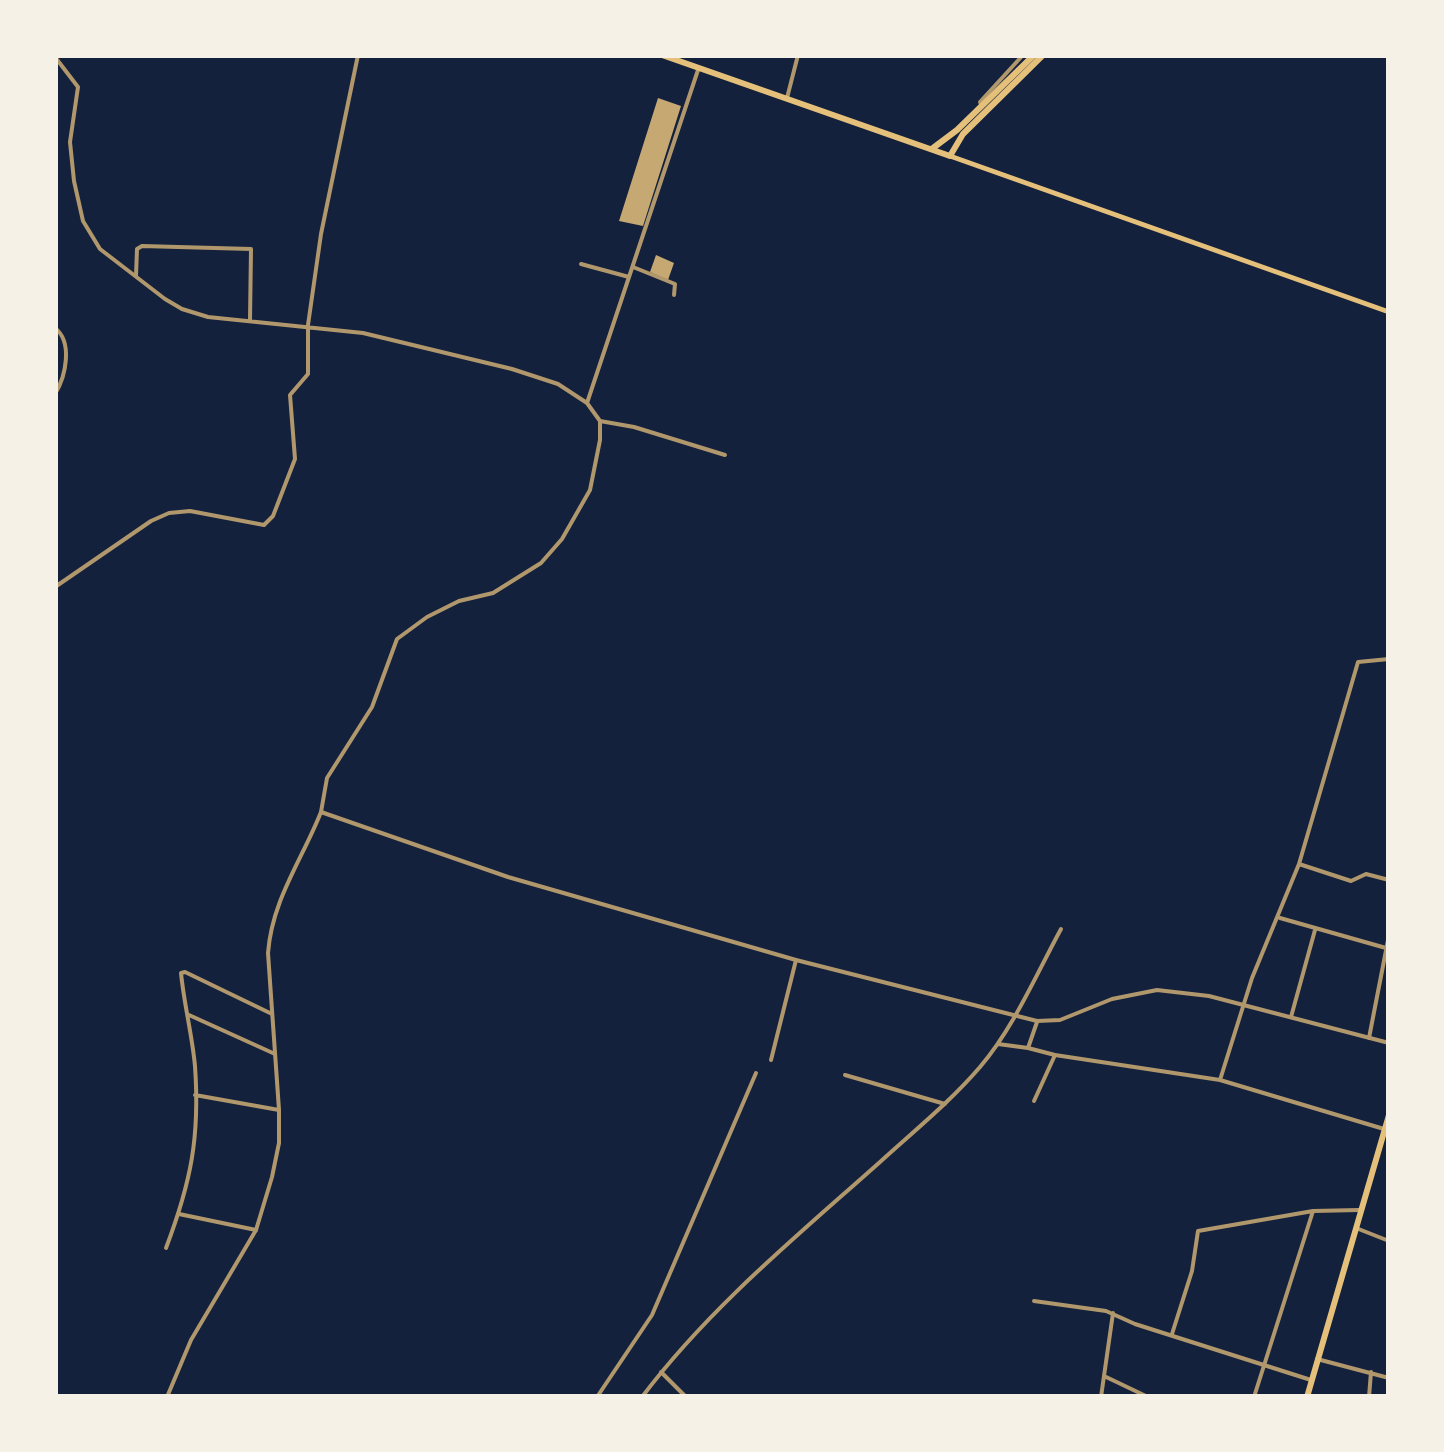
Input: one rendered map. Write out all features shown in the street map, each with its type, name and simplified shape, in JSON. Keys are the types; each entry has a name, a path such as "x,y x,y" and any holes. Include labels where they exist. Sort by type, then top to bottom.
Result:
{"highway":[{"path":"662,55 950,156 983,108 1034,55"},
{"path":"932,148 1043,55"},
{"path":"1307,1397 1389,1118"}],"main road":[{"path":"950,156 1389,312"}],"street":[{"path":"55,587 159,516 190,511 259,526 269,521 295,458 290,395 308,374 308,325 321,234 358,55"},
{"path":"787,98 798,55"},
{"path":"983,108 987,92 1024,55"},
{"path":"55,57 78,87 70,159 84,220 100,248 182,309 208,317 308,325 424,345 558,384 587,403 600,420 590,490 562,539 541,563 493,593 459,601 427,616 397,639 372,707 327,778 320,812 270,925 268,952 279,1143 256,1230 191,1340 168,1397"},
{"path":"587,403 699,67"},
{"path":"136,276 137,249 142,246 251,249 250,320"},
{"path":"581,264 629,278"},
{"path":"633,268 675,284 674,294"},
{"path":"55,328 64,338 66,373 55,394"},
{"path":"600,420 634,426 725,455"},
{"path":"1220,1080 1242,1005 1299,864 1358,662 1389,659"},
{"path":"320,812 508,877 796,960 1037,1021 1060,1020 1112,999 1158,990 1209,996 1389,1042"},
{"path":"1299,864 1350,881 1366,874 1389,880"},
{"path":"1279,918 1386,948"},
{"path":"642,1397 754,1275 946,1104 998,1044 1061,929"},
{"path":"1291,1017 1315,930"},
{"path":"1368,1038 1389,934"},
{"path":"771,1060 796,960"},
{"path":"166,1248 191,1171 196,1130 183,971 272,1014"},
{"path":"188,1015 275,1054"},
{"path":"1028,1048 1037,1021"},
{"path":"998,1044 1220,1080 1384,1129"},
{"path":"1034,1101 1055,1055"},
{"path":"597,1397 652,1316 756,1073"},
{"path":"846,1076 946,1104"},
{"path":"195,1095 279,1110"},
{"path":"1377,1155 1389,1158"},
{"path":"1172,1334 1192,1271 1198,1231 1313,1211 1361,1210"},
{"path":"1254,1397 1313,1211"},
{"path":"179,1214 256,1230"},
{"path":"1356,1228 1389,1241"},
{"path":"1034,1301 1113,1313 1135,1324 1312,1380"},
{"path":"1101,1397 1113,1313"},
{"path":"1317,1359 1389,1378"},
{"path":"661,1372 686,1397"},
{"path":"1369,1397 1371,1372"},
{"path":"1104,1376 1148,1397"}],"building":[{"path":"658,98 681,106 643,226 619,221"},
{"path":"656,255 674,263 668,280 650,272"}]}
